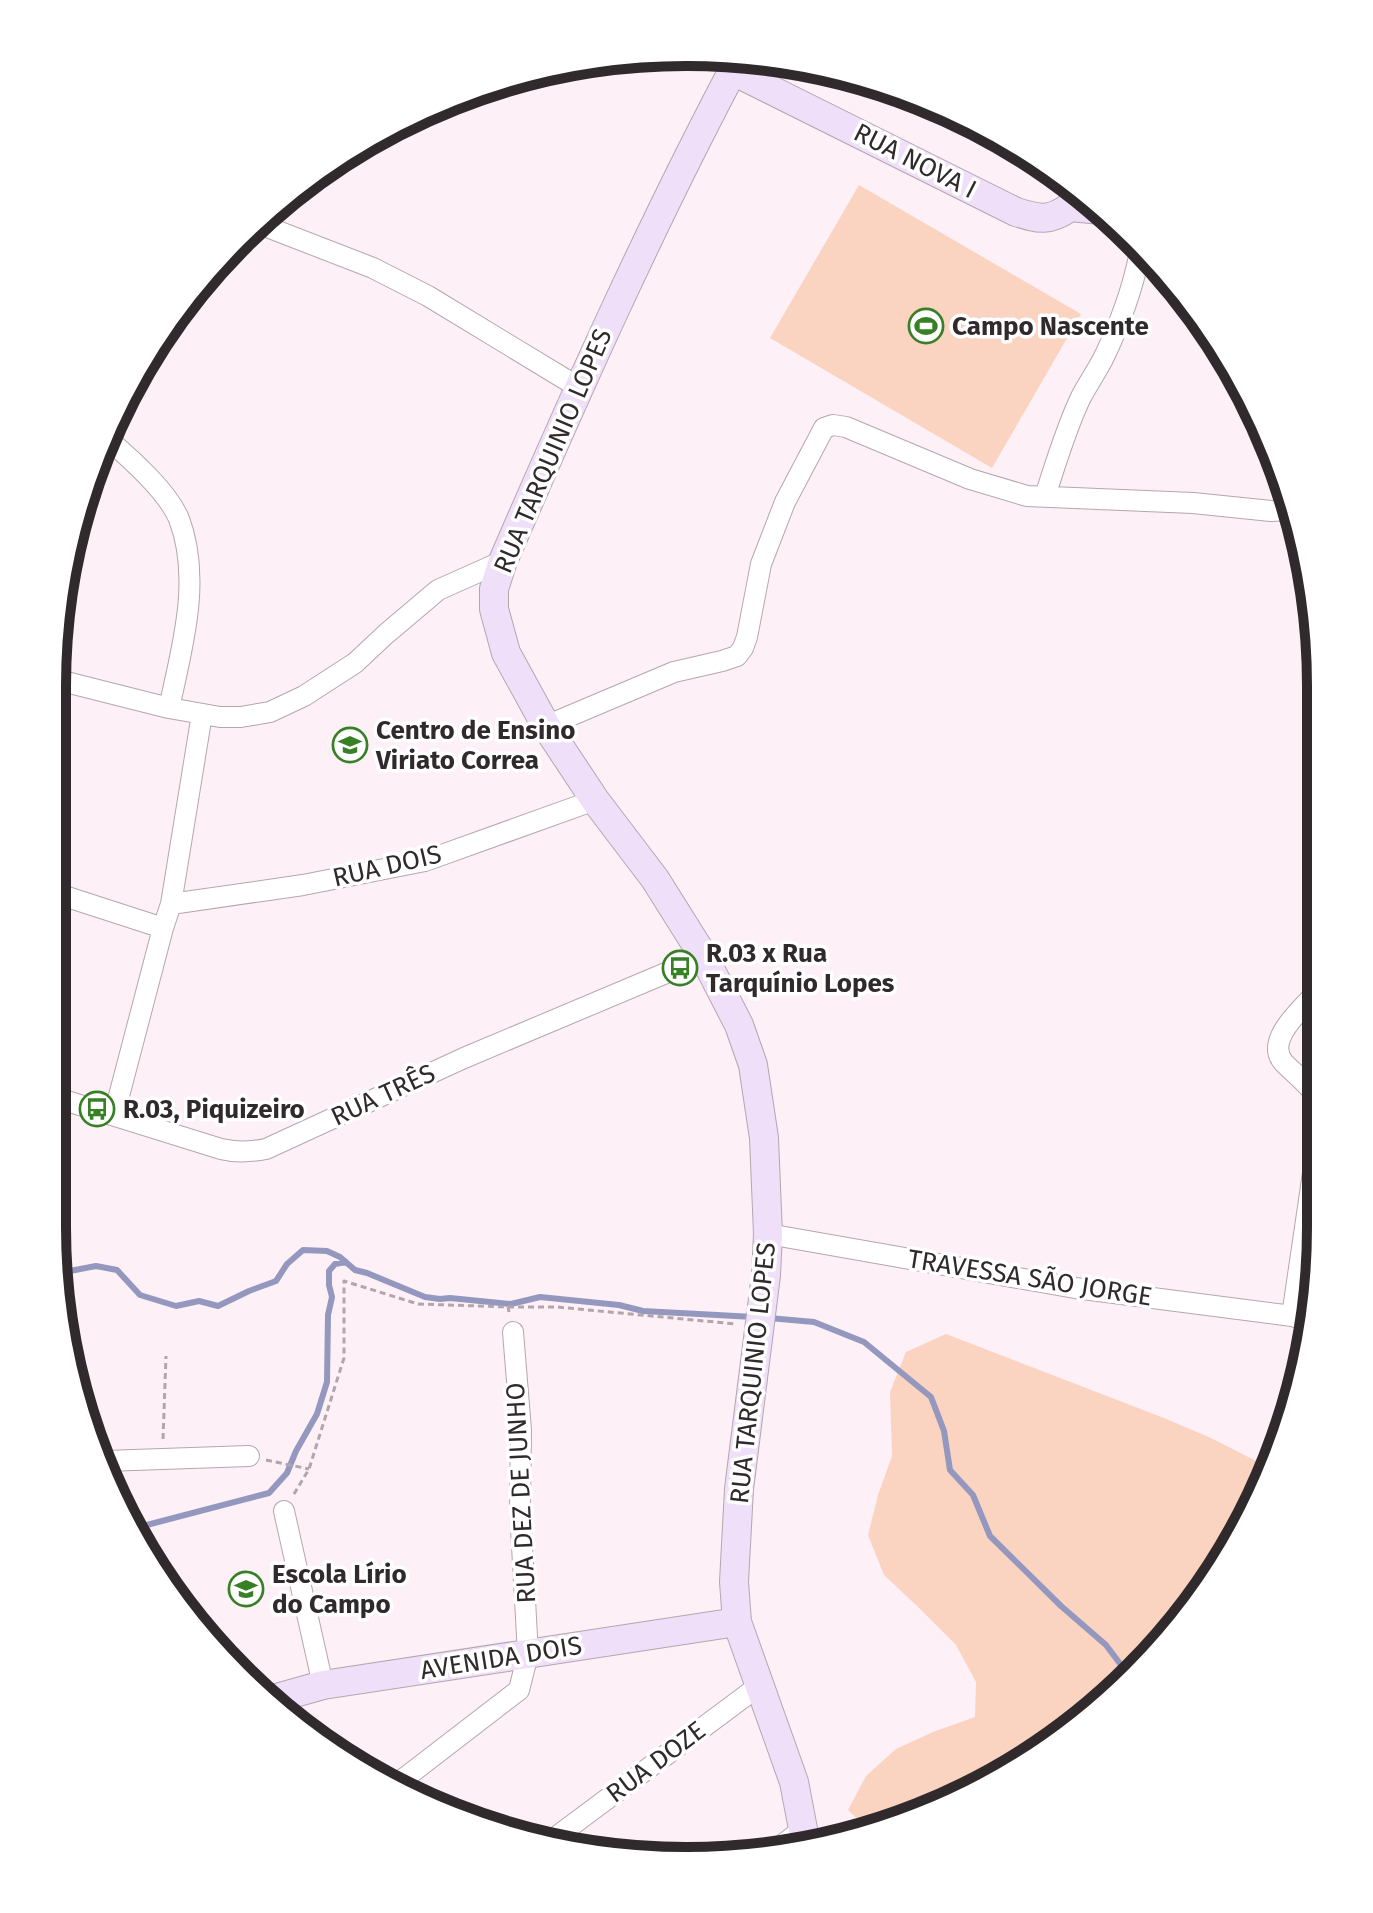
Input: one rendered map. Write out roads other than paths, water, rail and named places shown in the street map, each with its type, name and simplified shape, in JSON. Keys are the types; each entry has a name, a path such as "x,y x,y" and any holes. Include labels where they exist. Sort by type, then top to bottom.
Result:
{"main road":[{"name":"RUA TARQUINIO LOPES","path":"735,68 647,239 578,387 503,561 494,589 494,609 506,653 546,726 595,800 655,879 704,957 739,1025 753,1065 764,1138 768,1234 766,1275 739,1489 734,1582 737,1622 794,1782 803,1836"},
{"name":"RUA NOVA I","path":"749,69 1016,212 1047,219 1057,216 1074,202"},
{"name":"AVENIDA DOIS","path":"281,1697 323,1685 737,1622"}],"street":[{"path":"269,228 373,268 428,296 578,387"},
{"path":"1045,496 1069,423 1115,330 1138,262"},
{"path":"546,726 674,672 737,656 747,637 761,564 785,502 824,428 833,425 846,427 970,479 1027,496 1193,503 1281,510"},
{"path":"115,445 155,483 178,518 188,556 185,629 169,708"},
{"path":"66,682 169,708 220,717 270,712 304,696 355,663 438,590 503,561"},
{"path":"114,1115 171,904 202,714"},
{"name":"RUA DOIS","path":"171,904 303,885 425,861 595,800"},
{"path":"66,897 163,928"},
{"name":"RUA TRÊS","path":"66,1101 221,1149 249,1152 266,1149 464,1058 704,957"},
{"path":"1307,1003 1281,1035 1278,1055 1307,1084"},
{"name":"TRAVESSA SÃO JORGE","path":"768,1234 1075,1288 1300,1318"},
{"name":"TRAVESSA SÃO JORGE","path":"1304,1287 1306,1266"},
{"name":"RUA DEZ DE JUNHO","path":"404,1779 519,1690 528,1654 520,1510 521,1430 513,1332"},
{"path":"112,1461 249,1456"},
{"path":"284,1511 323,1685"},
{"name":"RUA DOZE","path":"560,1834 760,1685"}],"waterway":[{"path":"67,1271 96,1266 117,1270 140,1295 176,1306 199,1301 218,1306 276,1281 287,1264 303,1250 327,1251 355,1270 425,1297 511,1304 540,1297 619,1305 643,1311 754,1317"},
{"path":"143,1526 269,1493 287,1473 317,1414 327,1382 328,1315 332,1297 329,1271 335,1264 346,1262"},
{"path":"769,1318 814,1322 864,1342 931,1397 944,1431 950,1470 973,1495 990,1536 1106,1645 1123,1667"}],"place":[{"name":"Campo Nascente","path":"926,326"},
{"name":"Centro de Ensino Viriato Correa","path":"350,745"},
{"name":"R.03 x Rua Tarquínio Lopes","path":"680,968"},
{"name":"R.03, Piquizeiro","path":"97,1109"},
{"name":"Escola Lírio do Campo","path":"246,1589"}]}
